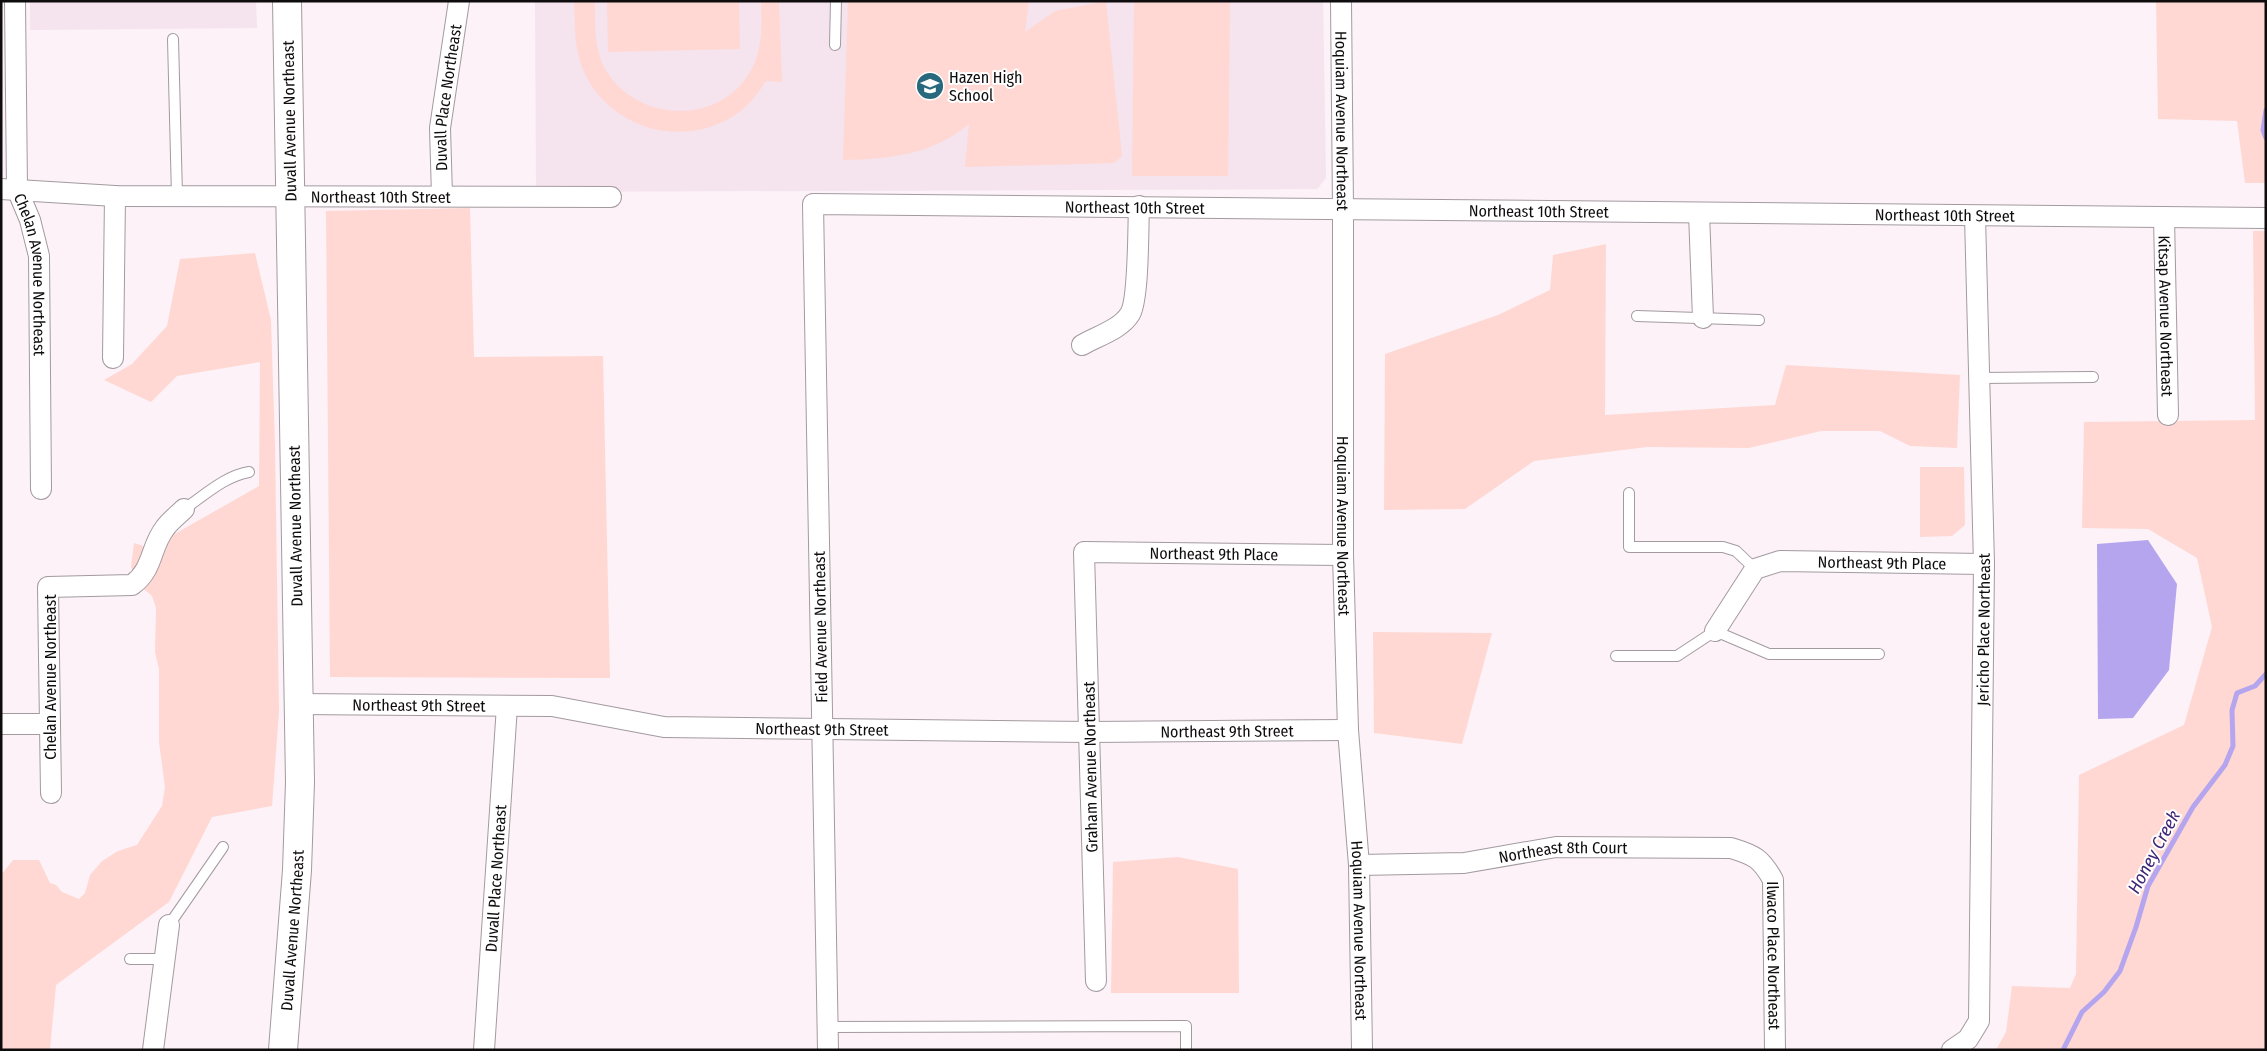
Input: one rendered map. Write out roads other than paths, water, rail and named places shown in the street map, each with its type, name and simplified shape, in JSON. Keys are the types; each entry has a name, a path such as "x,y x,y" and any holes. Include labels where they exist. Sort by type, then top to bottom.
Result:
{"main road":[{"name":"Duvall Avenue Northeast","path":"283,1050 297,870 300,782 287,1"}],"street":[{"name":"Chelan Avenue Northeast","path":"15,1 8,36 9,189 30,220 38,256 41,489"},
{"name":"Duvall Place Northeast","path":"442,196 440,128 459,1"},
{"name":"Hoquiam Avenue Northeast","path":"1341,1 1344,208 1343,555 1348,730 1359,865 1362,1050"},
{"name":"Northeast 10th Street","path":"9,189 115,196 611,197"},
{"path":"113,358 115,196"},
{"name":"Northeast 10th Street","path":"813,204 2266,218"},
{"name":"Field Avenue Northeast","path":"813,204 828,1050"},
{"path":"1082,345 1113,329 1130,314 1135,289 1139,206"},
{"path":"1699,213 1703,318"},
{"name":"Jericho Place Northeast","path":"1960,1044 1979,1021 1984,564 1975,216"},
{"name":"Kitsap Avenue Northeast","path":"2164,217 2168,415"},
{"name":"Chelan Avenue Northeast","path":"51,794 48,586 132,585 142,578 146,571 164,529 184,509"},
{"name":"Northeast 9th Place","path":"1084,552 1343,555"},
{"name":"Graham Avenue Northeast","path":"1084,552 1096,981"},
{"name":"Northeast 9th Place","path":"1755,569 1780,561 1984,564"},
{"path":"1715,631 1755,569"},
{"name":"Northeast 9th Street","path":"298,704 552,706 664,727 1089,732 1348,730"},
{"name":"Duvall Place Northeast","path":"484,1050 507,706"},
{"path":"1,724 50,724"},
{"name":"Northeast 8th Court","path":"1359,865 1464,863 1556,847 1731,848 1750,854 1764,862"},
{"name":"Ilwaco Place Northeast","path":"1764,862 1773,880 1775,1050"},
{"path":"153,1050 169,925"}],"lane":[{"path":"836,1 836,45"},
{"path":"173,39 177,196"},
{"path":"1637,316 1759,320"},
{"path":"1980,378 2093,377"},
{"path":"184,509 229,478 250,472"},
{"path":"1629,493 1629,548 1723,547 1736,551 1755,569"},
{"path":"1616,656 1677,656 1715,631 1769,654 1878,654"},
{"path":"169,925 223,846"},
{"path":"130,959 164,959"},
{"path":"828,1027 1186,1026 1186,1050"}],"waterway":[{"name":"Honey Creek","path":"2266,110 2263,130 2266,138"},
{"name":"Honey Creek","path":"2063,1050 2082,1012 2104,992 2120,971 2148,886 2193,807 2225,765 2233,746 2232,710 2237,693 2255,686 2266,674"}],"place":[{"name":"Hazen High School","path":"930,86"}]}
